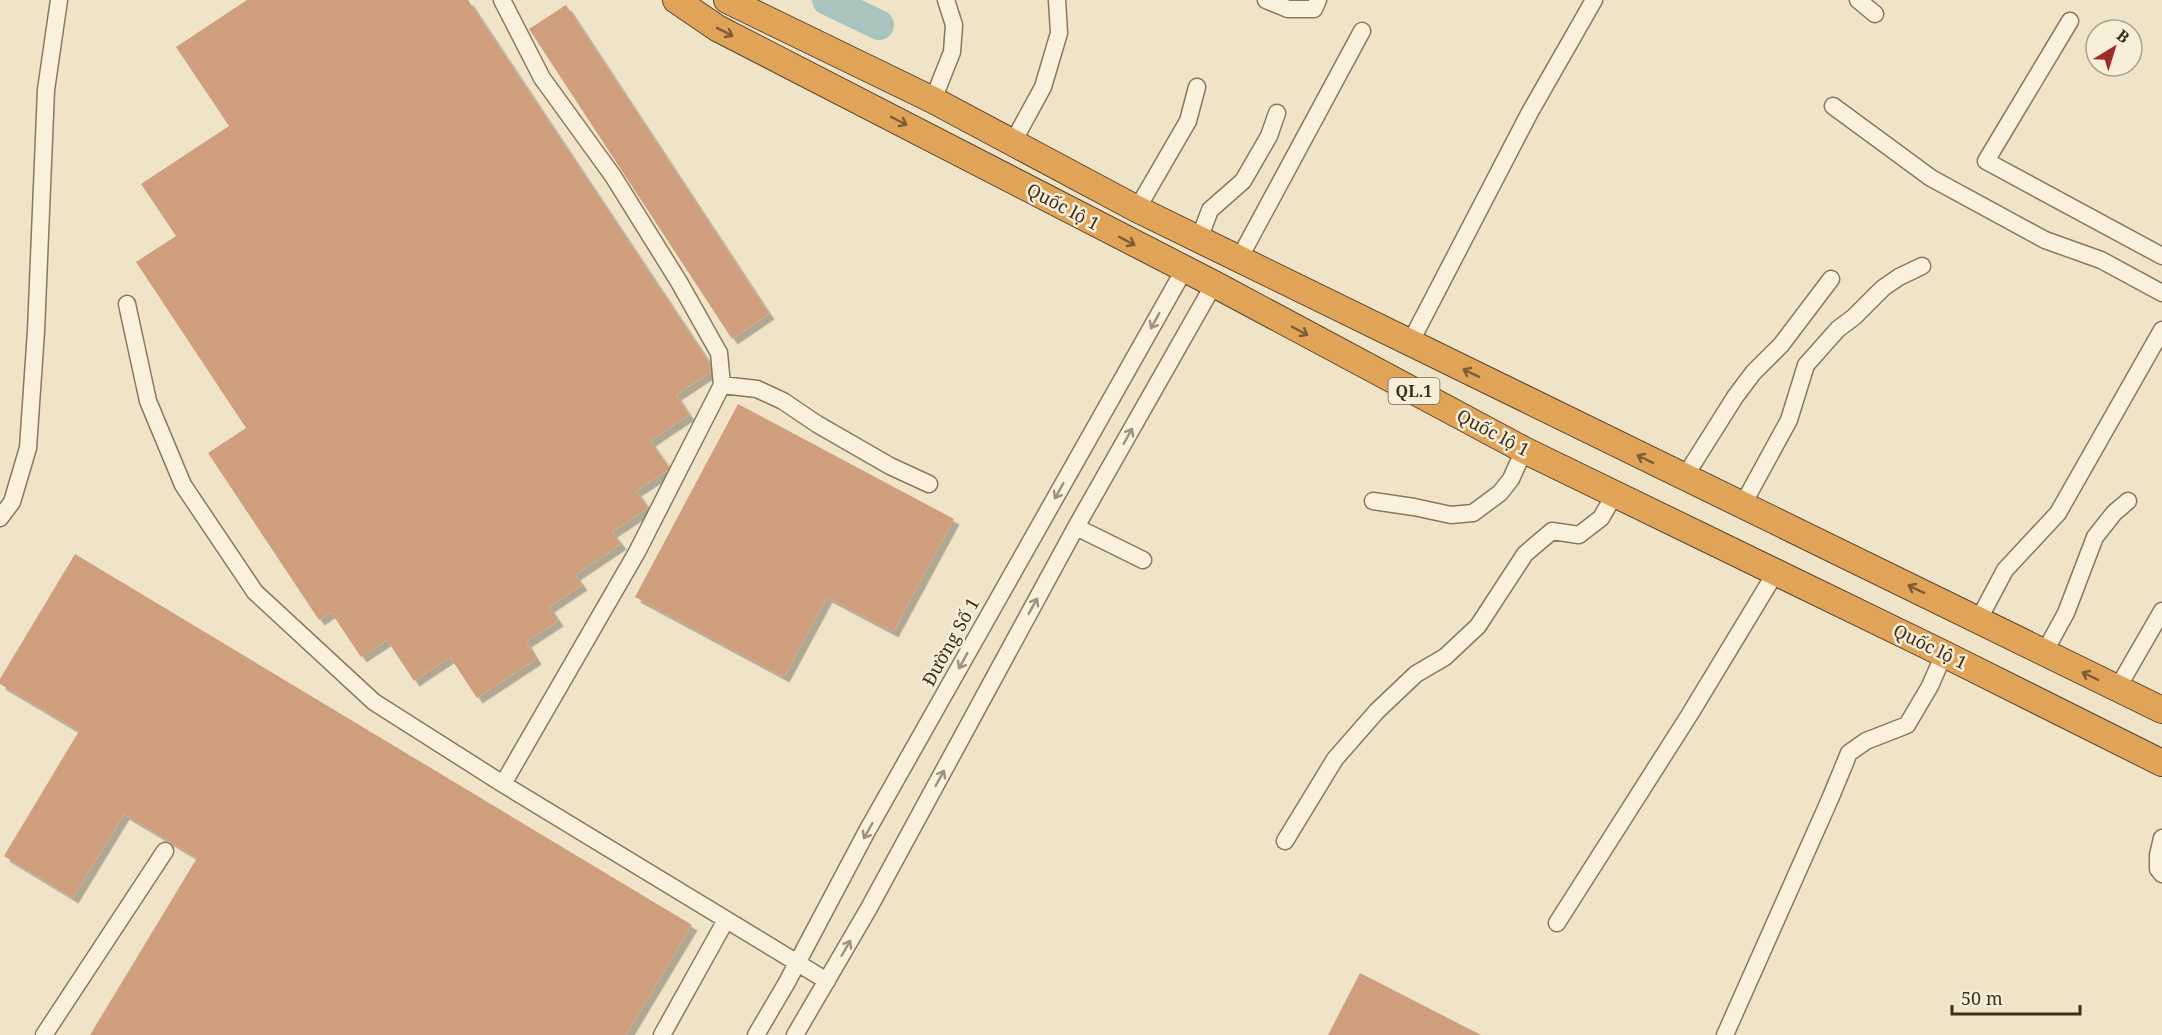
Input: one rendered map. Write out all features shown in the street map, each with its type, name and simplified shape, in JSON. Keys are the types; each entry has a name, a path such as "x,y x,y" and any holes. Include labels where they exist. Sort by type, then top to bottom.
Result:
{"highway":[{"name":"Quốc lộ 1","path":"676,0 717,28 1214,284 1524,450 1944,654 2162,763"},
{"name":"Quốc lộ 1","path":"727,0 933,100 1137,209 2162,710"},
{"path":"1184,270 1199,239"},
{"path":"1214,284 1234,256"}],"street":[{"path":"0,518 12,502 28,448 36,331 46,90 59,0"},
{"path":"502,0 542,78 613,176 679,282 719,353 722,385 637,552 503,784"},
{"path":"933,100 952,52 954,25 946,0"},
{"path":"1012,142 1043,87 1059,33 1057,0"},
{"path":"1266,0 1288,9 1314,9 1318,0"},
{"path":"1410,343 1530,112 1594,0"},
{"path":"1858,0 1875,14"},
{"path":"2070,21 1986,161 2162,256"},
{"path":"1234,256 1362,31"},
{"path":"1137,209 1188,121 1197,87"},
{"path":"1833,106 1931,178 2044,240 2102,260 2162,293"},
{"path":"1199,239 1210,210 1243,182 1269,136 1277,112"},
{"path":"1742,506 1789,420 1806,365 1838,329 1884,288 1899,277 1922,266"},
{"name":"Đường Số 1","path":"756,1035 867,831 1184,270"},
{"path":"1684,478 1735,397 1753,373 1780,345 1831,279"},
{"path":"795,1035 869,908 1076,527 1214,284"},
{"path":"127,304 148,401 183,484 255,592 374,702 503,784 827,981"},
{"path":"1978,619 2005,570 2058,513 2162,330"},
{"path":"722,385 757,389 783,401 817,424 890,466 929,484"},
{"path":"1373,501 1451,515 1473,513 1500,493 1511,479 1524,450"},
{"path":"1285,841 1335,759 1377,711 1416,674 1445,657 1478,626 1525,554 1552,531 1579,535 1601,518 1615,494"},
{"path":"2044,653 2066,613 2095,537 2114,513 2128,501"},
{"path":"1076,527 1143,560"},
{"path":"1557,923 1690,714 1776,572"},
{"path":"2117,689 2162,611"},
{"path":"1725,1035 1849,753 1866,741 1907,725 1930,686 1944,654"},
{"path":"2162,838 2158,855 2158,869 2162,874"},
{"path":"44,1035 165,851"},
{"path":"662,1035 726,920"}],"building":[{"path":"247,0 468,0 714,370 676,395 689,415 650,441 670,469 636,491 648,508 612,532 621,544 575,575 582,585 549,607 558,621 526,642 536,659 477,698 450,657 414,681 387,640 361,657 331,612 319,620 208,453 246,428 136,262 176,236 141,184 229,126 176,47"},
{"path":"566,5 769,314 732,339 529,29"},
{"path":"738,404 954,519 893,632 827,597 784,677 635,597"},
{"path":"75,554 692,925 626,1035 90,1035 197,858 124,814 73,898 4,856 79,731 0,684 0,679"},
{"path":"1360,973 1481,1035 1328,1035"}],"waterway":[{"path":"827,0 879,25"}]}
